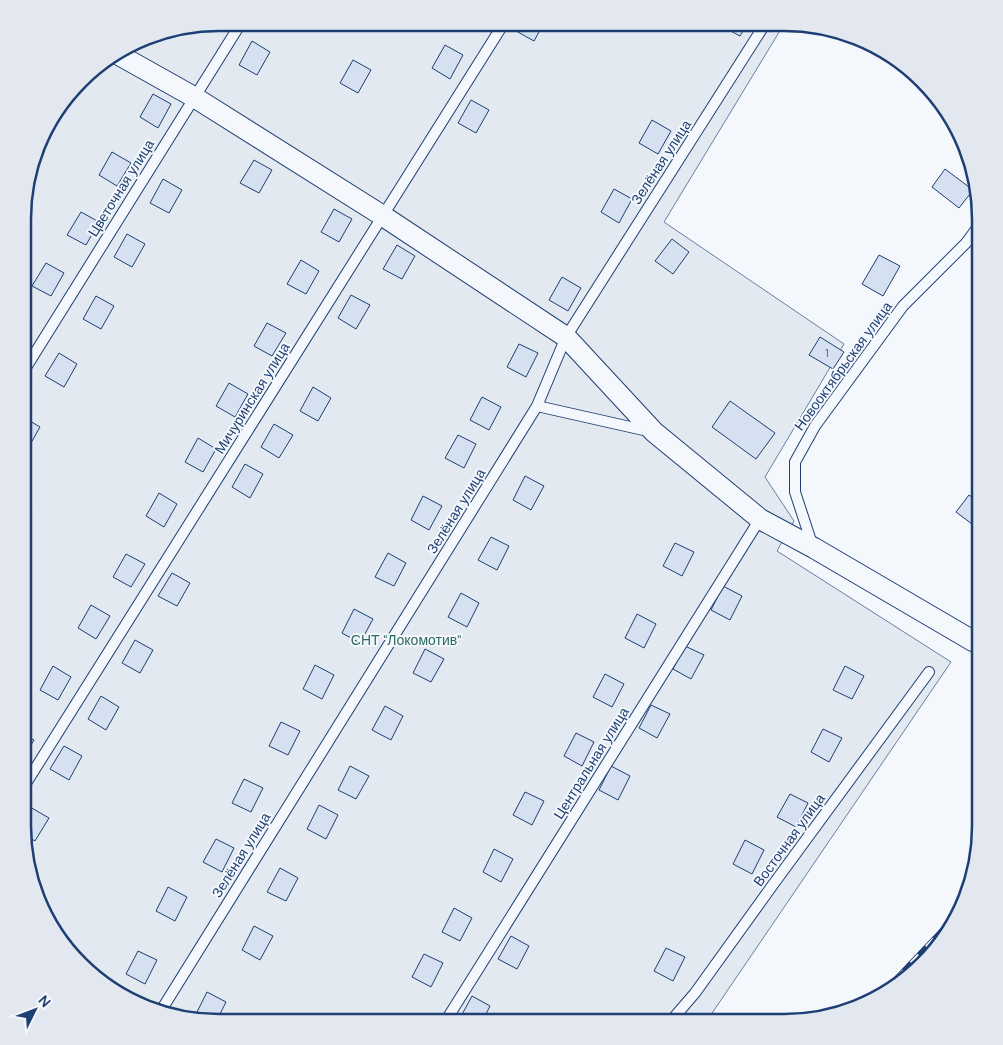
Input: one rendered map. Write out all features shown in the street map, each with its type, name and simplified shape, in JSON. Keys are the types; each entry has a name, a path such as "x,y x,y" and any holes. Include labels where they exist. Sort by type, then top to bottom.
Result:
{"street":[{"path":"124,57 194,97 383,216 566,337 654,432 760,519 814,548 972,640"}],"lane":[{"name":"Цветочная улица","path":"31,359 234,31"},
{"name":"Мичуринская улица","path":"31,775 499,31"},
{"name":"Зелёная улица","path":"164,1005 537,406 566,337 761,31"},
{"name":"Новооктябрьская улица","path":"814,548 795,492 795,462 815,426 903,306 972,235"},
{"path":"537,406 654,432"},
{"name":"Центральная улица","path":"450,1014 760,519"},
{"name":"Восточная улица","path":"677,1014 695,993 929,672"}],"green space":[{"name":"СНТ \"Локомотив\"","path":"219,31 780,31 664,222 844,344 765,477 794,521 777,551 951,662 711,1014 219,1014 183,1010 159,1004 125,989 86,959 56,920 41,886 33,850 31,826 31,219 35,183 41,159 56,125 86,86 125,56 159,41 195,33"}],"building":[{"path":"516,31 540,31 534,41"},
{"path":"730,31 743,31 740,36"},
{"path":"252,41 270,52 257,75 239,65"},
{"path":"445,45 463,55 450,79 432,68"},
{"path":"353,60 371,70 358,93 340,83"},
{"path":"153,94 171,104 158,128 140,117"},
{"path":"471,100 489,110 476,133 458,123"},
{"path":"652,120 671,131 658,154 639,143"},
{"path":"112,152 131,163 117,186 99,175"},
{"path":"254,160 272,170 259,193 240,183"},
{"path":"945,169 969,187 970,194 959,208 932,187"},
{"path":"163,179 182,190 169,213 150,203"},
{"path":"614,189 632,199 619,223 601,212"},
{"path":"334,209 352,219 339,242 321,232"},
{"path":"81,212 99,222 86,245 67,235"},
{"path":"127,234 145,244 132,267 114,257"},
{"path":"672,239 689,252 673,274 655,261"},
{"path":"397,245 415,256 402,279 383,269"},
{"path":"879,255 900,266 883,296 862,284"},
{"path":"301,260 319,271 306,294 287,284"},
{"path":"46,263 64,273 51,296 32,286"},
{"path":"562,277 581,288 568,311 549,300"},
{"path":"351,295 370,305 356,329 338,318"},
{"path":"96,296 114,306 101,329 83,319"},
{"path":"267,323 286,333 272,356 254,346"},
{"path":"820,337 844,352 833,369 809,355"},
{"path":"519,344 538,353 526,377 507,367"},
{"path":"59,353 77,364 64,387 45,376"},
{"path":"229,383 248,394 235,417 216,406"},
{"path":"313,387 331,398 318,421 300,411"},
{"path":"482,397 501,407 489,430 470,420"},
{"path":"730,401 775,433 756,459 712,427"},
{"path":"31,422 40,427 31,443"},
{"path":"274,424 293,435 279,458 261,447"},
{"path":"458,435 476,444 464,468 445,458"},
{"path":"198,438 216,449 203,472 185,462"},
{"path":"245,464 263,474 250,498 232,487"},
{"path":"525,476 544,486 531,510 513,500"},
{"path":"159,493 177,504 164,527 146,516"},
{"path":"969,495 972,497 972,524 956,512"},
{"path":"423,496 442,506 429,530 411,520"},
{"path":"491,537 509,546 497,570 478,560"},
{"path":"675,543 694,552 682,576 663,566"},
{"path":"388,553 406,563 394,586 375,577"},
{"path":"126,554 145,564 131,587 113,577"},
{"path":"172,573 190,583 177,606 158,596"},
{"path":"723,586 742,596 730,620 711,610"},
{"path":"461,593 479,603 467,627 448,617"},
{"path":"91,605 110,616 96,639 78,628"},
{"path":"354,609 373,619 360,643 342,633"},
{"path":"637,614 656,624 644,648 625,638"},
{"path":"135,640 153,650 140,673 122,663"},
{"path":"685,646 704,655 691,679 673,669"},
{"path":"425,649 444,659 431,682 413,673"},
{"path":"315,665 334,675 322,699 303,689"},
{"path":"53,666 71,677 58,700 40,690"},
{"path":"845,666 864,676 852,699 833,690"},
{"path":"605,674 624,684 612,707 593,697"},
{"path":"101,696 119,707 106,730 88,719"},
{"path":"651,705 670,714 657,738 639,728"},
{"path":"385,706 403,716 391,740 372,730"},
{"path":"281,722 300,731 288,755 269,746"},
{"path":"823,729 842,738 829,762 811,752"},
{"path":"576,733 594,742 582,766 564,756"},
{"path":"64,746 82,756 69,780 50,769"},
{"path":"350,766 369,776 356,799 338,790"},
{"path":"611,766 630,776 618,800 599,790"},
{"path":"244,779 263,788 251,812 232,803"},
{"path":"525,792 544,801 532,825 513,815"},
{"path":"790,794 808,803 796,827 777,817"},
{"path":"319,805 338,815 326,839 307,829"},
{"path":"31,808 49,818 35,841 32,839"},
{"path":"216,839 234,848 222,872 203,862"},
{"path":"745,840 764,850 752,874 733,864"},
{"path":"494,849 513,859 501,882 483,872"},
{"path":"280,868 298,878 286,901 267,892"},
{"path":"168,887 187,897 175,921 156,911"},
{"path":"454,908 472,918 460,941 442,932"},
{"path":"254,926 273,936 260,960 242,950"},
{"path":"511,936 529,946 517,969 498,959"},
{"path":"666,948 685,957 673,981 654,971"},
{"path":"138,951 157,960 145,984 126,974"},
{"path":"424,954 443,963 431,987 412,977"},
{"path":"207,992 226,1002 220,1014 197,1012"},
{"path":"472,996 490,1006 486,1014 462,1014"}],"railway":[{"path":"906,968 932,942"}]}
